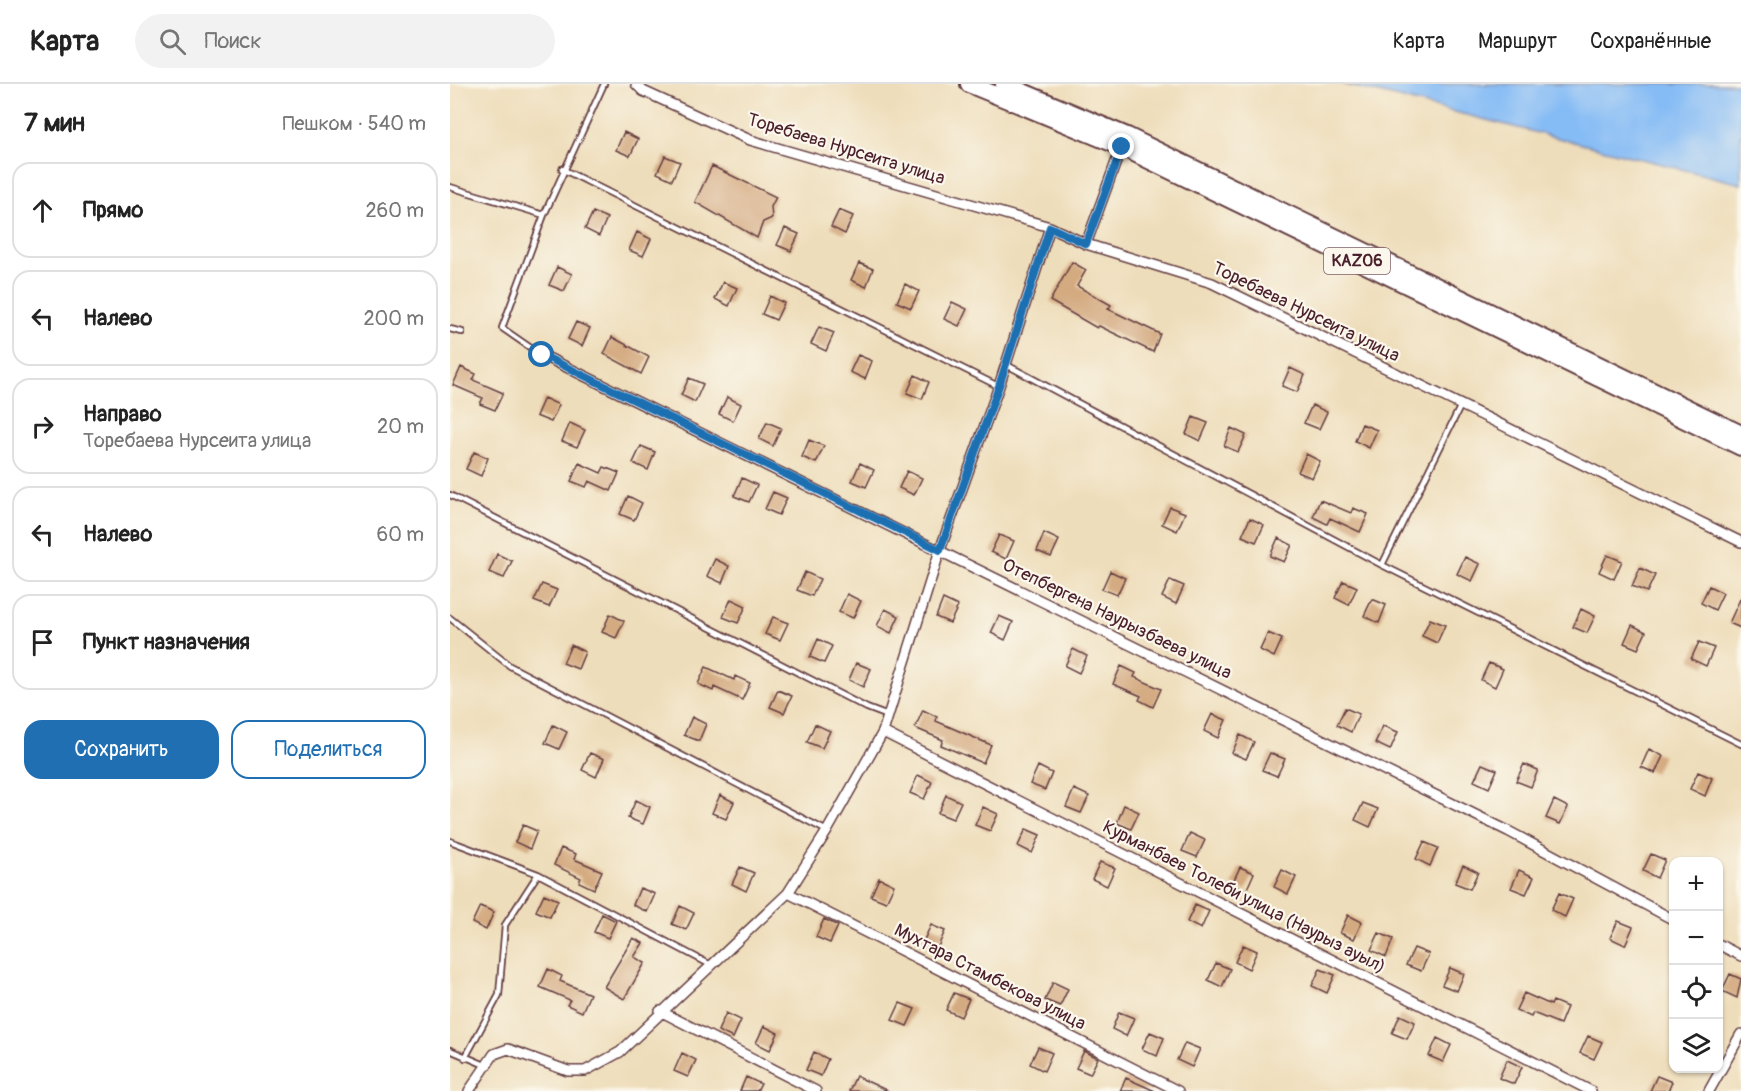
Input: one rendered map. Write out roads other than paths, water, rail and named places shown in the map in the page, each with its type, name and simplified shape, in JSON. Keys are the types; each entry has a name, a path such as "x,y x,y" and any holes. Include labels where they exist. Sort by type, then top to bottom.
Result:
{"highway":[{"name":"KАZ06","path":"969,84 1124,142 1741,447"},
{"name":"KАZ06","path":"1004,84 1741,434"}],"street":[{"name":"Торебаева Нурсеита улица","path":"636,84 643,91 750,140 1050,227 1086,244 1212,283 1741,542"},
{"path":"1086,244 1124,142"},
{"path":"469,1091 494,1054 508,1049 568,1071 585,1071 620,1052 660,1011 788,893 827,831 883,732 940,550 999,386 1050,227"},
{"name":"Отепбергена Наурызбаева улица","path":"542,355 1508,831 1669,917"},
{"name":"Курманбаев Толеби улица (Наурыз ауыл)","path":"883,732 1590,1091"},
{"name":"Мухтара Стамбекова улица","path":"788,893 1178,1091"},
{"path":"1723,946 1741,956"},
{"path":"660,1011 816,1091"},
{"path":"1709,1091 1741,1034"}],"lane":[{"path":"542,355 502,328 562,170 604,84"},
{"path":"562,170 999,386"},
{"path":"450,187 544,214"},
{"path":"450,329 462,332"},
{"path":"1005,364 1382,565 1741,744"},
{"path":"1382,565 1461,405"},
{"path":"450,495 867,708 888,716"},
{"path":"450,618 510,666 827,831"},
{"path":"450,841 538,874 711,965"},
{"path":"465,1058 499,995 505,925 538,874"},
{"path":"450,1050 485,1065"}],"water":[{"path":"1343,84 1741,84 1741,184"}]}
